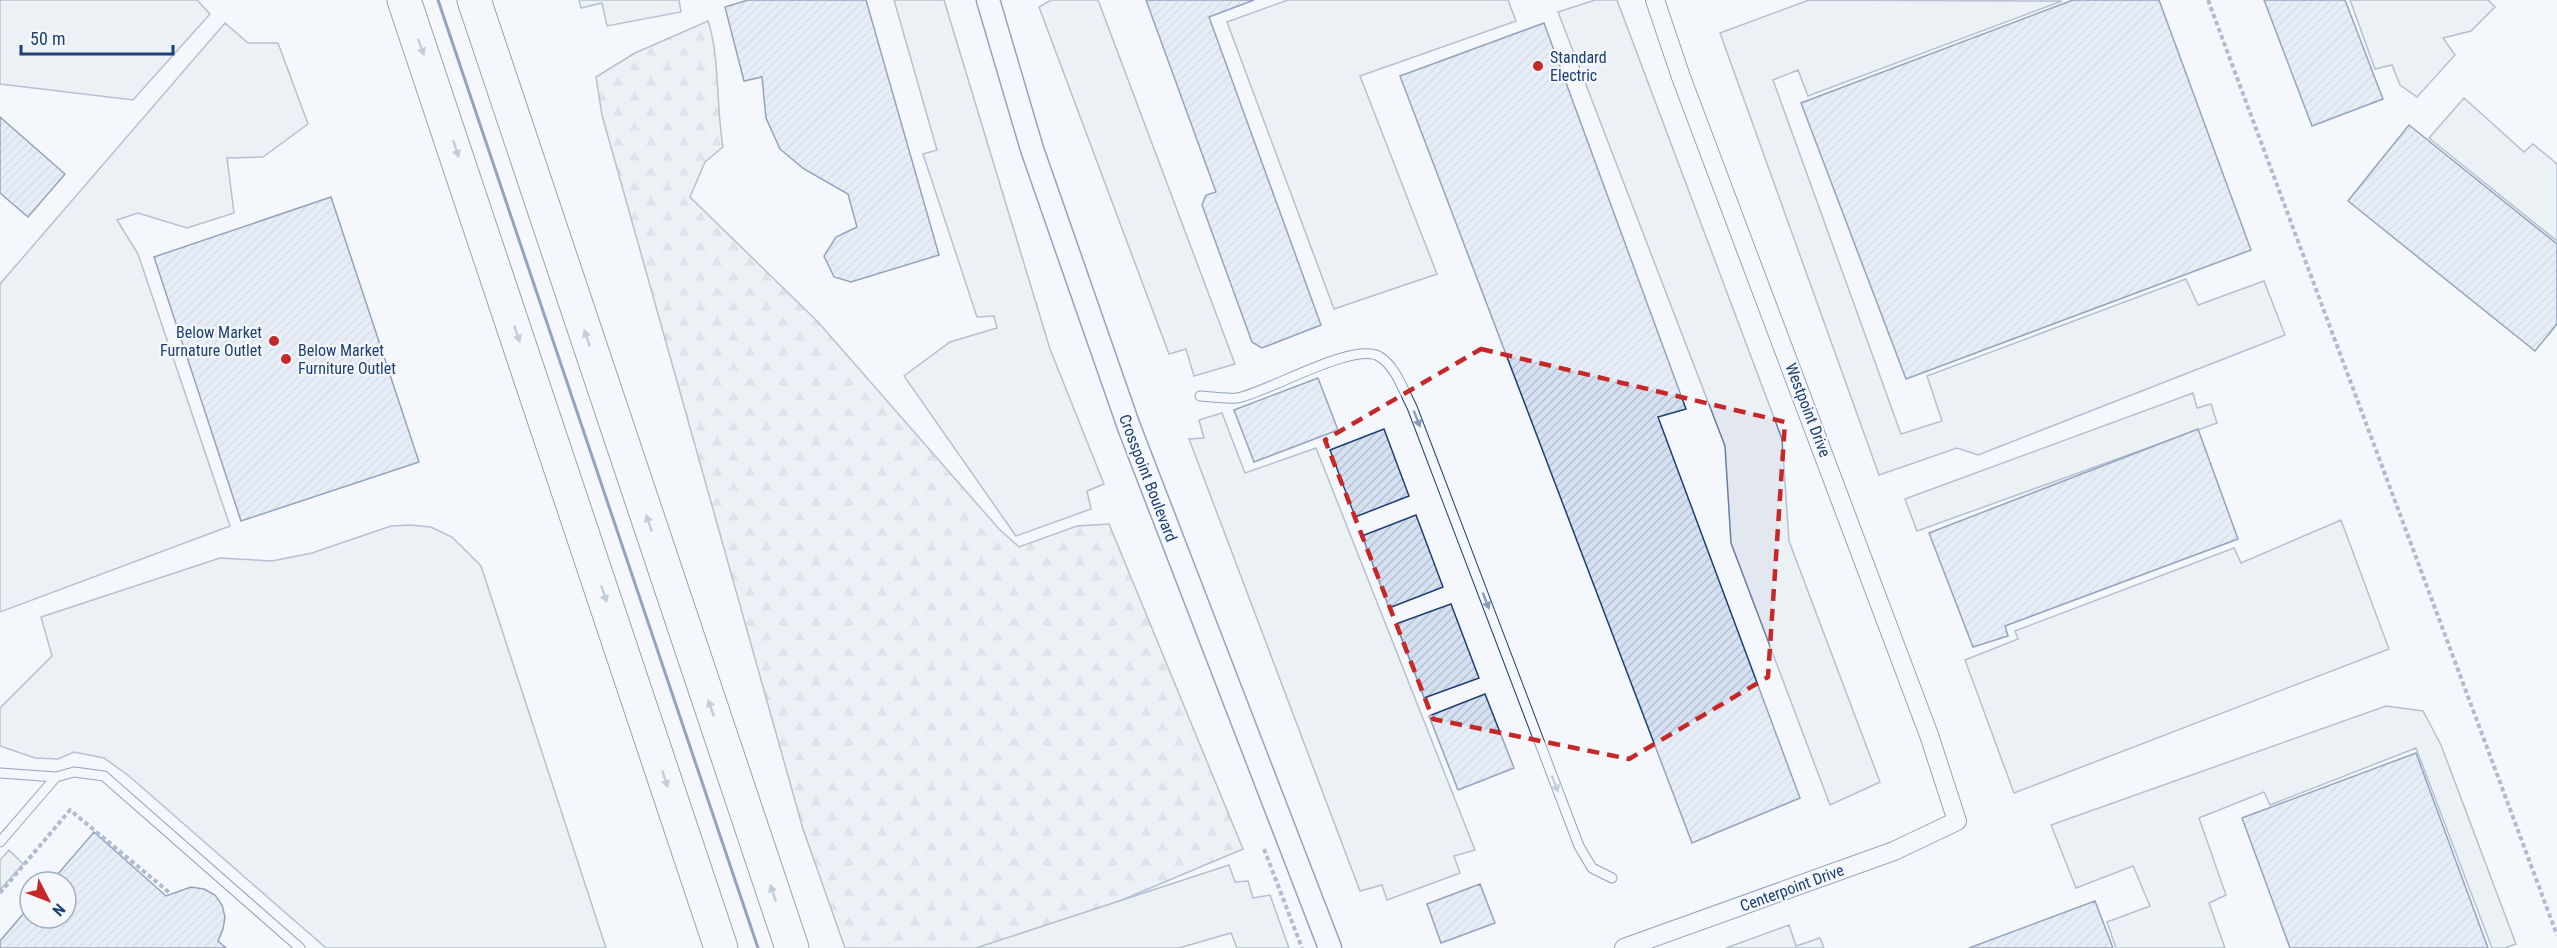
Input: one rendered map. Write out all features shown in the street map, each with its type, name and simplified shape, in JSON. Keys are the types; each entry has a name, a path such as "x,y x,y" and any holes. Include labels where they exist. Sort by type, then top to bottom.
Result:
{"highway":[{"path":"404,0 721,948"},
{"path":"474,0 792,948"}],"street":[{"name":"Crosspoint Boulevard","path":"988,0 1032,149 1129,427 1330,948"},
{"name":"Westpoint Drive","path":"1655,0 1680,77 1929,735 1957,821"},
{"name":"Centerpoint Drive","path":"1624,948 1894,851 1957,821"}],"lane":[{"path":"1200,396 1236,398 1358,354 1378,355 1391,367 1412,407 1579,846 1592,868 1612,878"},
{"path":"0,773 56,777 74,772 104,776 300,948"},
{"path":"0,842 56,777"}],"path":[{"path":"2208,0 2557,935"},
{"path":"0,893 70,810 171,894"},
{"path":"1264,849 1302,948"}],"highlighted area":[{"path":"1481,349 1785,422 1768,677 1629,759 1433,719 1325,440"}],"green space":[{"path":"708,21 716,66 723,147 705,162 690,197 818,322 999,529 1019,547 1077,526 1109,524 1243,849 1008,948 845,948 803,829 602,115 596,77 635,53"}],"shaded area":[{"path":"0,0 197,0 210,14 133,100 0,84"},
{"path":"579,0 679,0 681,12 607,26 602,3 581,8"},
{"path":"894,0 944,0 1050,349 1104,484 1087,491 1091,509 1016,536 904,376 950,342 997,328 994,316 977,317 923,154 937,150"},
{"path":"1051,0 1098,0 1235,364 1194,376 1186,349 1169,354 1039,7"},
{"path":"1288,0 1508,0 1516,21 1360,76 1437,274 1334,309 1227,22"},
{"path":"1595,0 1617,0 1782,439 1789,541 1880,782 1830,805 1731,543 1725,446 1558,12"},
{"path":"1809,0 2062,1 1808,96 1798,70 1773,80 1901,434 1942,421 1927,376 2186,279 2198,305 2264,281 2285,335 1978,455 1957,448 1879,475 1720,33"},
{"path":"2350,0 2488,0 2495,7 2471,31 2443,38 2455,55 2417,97 2400,85 2392,65 2375,69"},
{"path":"225,23 248,43 278,43 308,124 263,157 227,158 234,213 187,228 138,213 117,220 138,254 230,526 0,612 0,284"},
{"path":"2464,98 2524,152 2533,144 2557,164 2557,241 2429,138"},
{"path":"2193,393 2197,408 2211,404 2217,423 1917,531 1905,499"},
{"path":"1222,413 1245,473 1316,448 1475,850 1454,856 1460,873 1387,900 1382,885 1360,891 1189,439 1204,438 1199,420"},
{"path":"2341,520 2389,649 2014,793 1965,660 2018,639 2015,631 2234,548 2241,563"},
{"path":"391,526 431,527 452,537 481,566 606,948 326,948 129,776 104,758 74,752 58,759 35,758 0,746 0,708 52,656 41,617 220,558 272,561 312,553"},
{"path":"2386,706 2423,711 2441,745 2516,944 2505,948 2492,948 2416,748 2270,805 2264,792 2199,818 2226,895 2209,903 2225,948 2116,948 2107,922 2150,906 2133,866 2076,888 2051,825"},
{"path":"9,850 23,864 0,890 0,860"},
{"path":"1229,865 1235,882 1248,881 1253,898 1270,895 1289,948 1237,948 1231,933 1179,948 976,948"},
{"path":"1789,925 1796,946 1820,938 1824,948 1726,948"}],"building":[{"path":"748,0 866,0 939,255 851,282 834,277 824,256 836,237 857,227 848,194 804,169 780,149 766,118 762,77 744,81 725,7"},
{"path":"1146,0 1254,0 1209,17 1321,325 1262,348 1252,342 1202,205 1206,195 1216,192"},
{"path":"2073,0 2159,0 2251,250 1906,379 1801,103"},
{"path":"2264,0 2345,0 2383,99 2312,126"},
{"path":"1544,23 1686,409 1658,417 1800,798 1692,843 1400,76"},
{"path":"0,117 65,174 28,217 0,193"},
{"path":"2409,125 2557,244 2557,324 2535,351 2348,201"},
{"name":"Below Market Furniture Outlet","path":"331,197 419,462 241,521 154,257"},
{"path":"1318,378 1338,430 1254,462 1234,410"},
{"path":"1384,429 1409,496 1355,517 1330,450"},
{"path":"2198,429 2238,539 2005,626 2008,636 1973,647 1929,533"},
{"path":"1416,515 1443,587 1389,608 1362,536"},
{"path":"1451,604 1479,678 1424,698 1396,624"},
{"path":"1485,694 1514,768 1458,790 1429,716"},
{"path":"2416,753 2488,948 2290,948 2242,818"},
{"path":"94,832 166,896 191,887 204,889 215,895 222,905 225,917 218,941 226,948 0,948 0,941 18,920 18,930 78,930 78,870 61,870"},
{"path":"1480,884 1495,923 1441,943 1427,904"},
{"path":"2095,901 2113,948 1969,948"}],"wall":[{"path":"438,0 758,948"}],"place":[{"name":"Standard Electric","path":"1538,66"},
{"name":"Below Market Furnature Outlet","path":"274,341"},
{"name":"Below Market Furniture Outlet","path":"286,359"}]}
